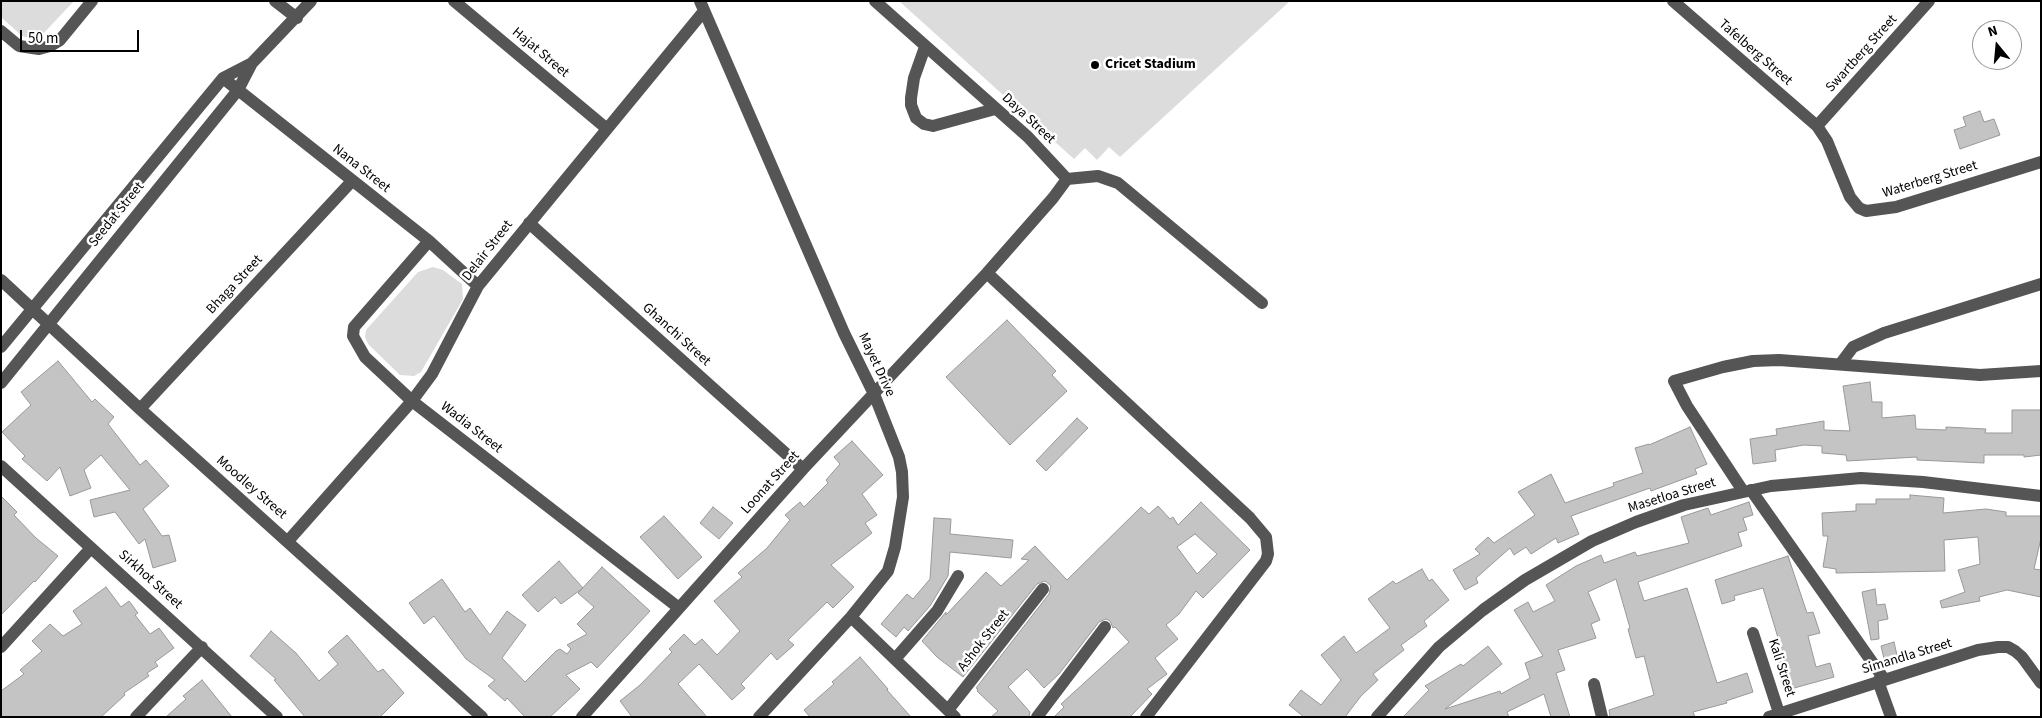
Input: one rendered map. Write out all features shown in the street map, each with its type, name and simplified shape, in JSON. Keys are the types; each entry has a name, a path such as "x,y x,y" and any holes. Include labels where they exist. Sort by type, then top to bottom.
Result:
{"street":[{"path":"1,31 19,46 39,49 50,46 60,40 92,1"},
{"path":"275,1 297,18"},
{"name":"Seedat Street","path":"1,347 223,78 252,62 297,18 311,1"},
{"name":"Hajat Street","path":"454,1 606,128"},
{"name":"Daya Street","path":"875,1 1028,137 1067,178"},
{"name":"Tafelberg Street","path":"1673,1 1817,126"},
{"name":"Swartberg Street","path":"1817,126 1929,1"},
{"name":"Delair Street","path":"288,541 412,400 432,374 478,286 702,6"},
{"name":"Mayet Drive","path":"702,6 840,324 874,394 900,457 903,497 895,547 888,571 852,617 759,717"},
{"path":"925,47 914,78 911,98 911,105 916,118 924,124 933,126 995,108"},
{"name":"Seedat Street","path":"1,383 238,90 252,62"},
{"name":"Nana Street","path":"223,78 429,241 478,286"},
{"name":"Waterberg Street","path":"1817,126 1827,141 1850,197 1859,208 1866,212 1896,207 2041,162"},
{"path":"1146,717 1266,561 1268,554 1266,537 1250,518 987,273 1053,198 1067,178 1098,176 1109,178 1118,183 1262,303"},
{"name":"Bhaga Street","path":"140,410 352,181"},
{"name":"Ghanchi Street","path":"529,223 803,470"},
{"name":"Wadia Street","path":"429,241 354,327 353,336 364,357 412,400 680,608"},
{"name":"Loonat Street","path":"582,717 803,470 987,273"},
{"name":"Moodley Street","path":"1,280 140,410 482,717"},
{"path":"1841,363 1854,347 1884,333 2041,284"},
{"path":"1891,717 1881,680 1687,406 1674,381 1696,373 1753,361 1779,360 1841,363 1980,375 2041,371"},
{"name":"Sirkhot Street","path":"1,466 277,717"},
{"name":"Masetloa Street","path":"1377,717 1439,647 1483,610 1561,557 1636,522 1684,505 1747,491 1816,481 1861,478 1923,482 2041,496"},
{"path":"1,647 91,548"},
{"path":"895,659 937,611 958,576"},
{"name":"Ashok Street","path":"852,617 951,714 1042,589"},
{"path":"1037,717 1105,627"},
{"name":"Kali Street","path":"1753,633 1774,715"},
{"name":"Simandla Street","path":"1774,715 1978,650 2004,646 2012,649 2022,657 2041,683"},
{"path":"136,717 202,647"},
{"path":"1594,684 1602,717"}],"shaded area":[{"path":"1,1 74,1 41,36 30,38 22,36 1,17"},
{"name":"Cricet Stadium","path":"899,1 1290,1 1120,157 1109,147 1097,160 1085,148 1074,159"},
{"path":"433,267 443,270 462,284 463,299 421,372 414,376 400,375 368,344 365,337 366,330 418,272"}],"building":[{"path":"1980,111 1984,122 1994,119 2000,135 1960,149 1954,130 1966,126 1963,117"},
{"path":"1007,320 1056,371 1052,375 1067,391 1010,445 946,377"},
{"path":"58,361 92,402 95,399 114,417 108,424 140,465 146,460 169,486 143,509 162,536 169,535 176,561 153,568 145,539 139,544 115,512 94,517 90,500 130,490 101,455 84,470 91,488 70,496 60,467 47,481 22,459 25,456 2,432 31,405 21,392"},
{"path":"1870,382 1872,402 1882,402 1882,418 1915,415 1916,429 1946,430 1946,427 1986,429 1985,433 2012,433 2012,410 2041,410 2041,455 2024,457 2024,455 1984,455 1984,463 1917,460 1917,457 1847,461 1846,455 1822,453 1822,446 1804,445 1775,450 1776,461 1753,464 1750,439 1777,435 1776,429 1824,421 1824,430 1850,431 1843,386"},
{"path":"1077,418 1088,428 1046,471 1036,461"},
{"path":"1690,427 1707,464 1695,469 1697,474 1651,491 1650,488 1571,516 1579,534 1558,543 1556,538 1531,554 1526,547 1514,555 1510,548 1476,578 1478,583 1465,590 1453,570 1480,554 1475,549 1488,537 1494,543 1535,515 1518,492 1551,474 1565,503 1614,486 1613,483 1643,473 1635,448 1649,445"},
{"path":"852,441 883,475 862,494 877,515 865,523 872,533 831,565 854,587 833,608 827,602 788,640 794,645 777,660 771,653 741,684 745,688 732,700 699,664 678,684 707,717 632,717 620,701 640,685 672,652 669,649 684,634 695,645 702,639 717,655 740,631 714,601 742,577 738,573 767,548 790,520 785,515 800,502 804,507 828,483 826,480 840,464 834,457"},
{"path":"1910,495 1944,498 1943,513 1986,509 2006,512 2006,516 2041,516 2041,538 2034,569 2041,570 2041,597 2007,590 1979,597 1980,601 1942,608 1940,601 1965,592 1958,570 1980,564 1978,537 1944,540 1945,571 1836,573 1836,569 1823,567 1828,536 1823,536 1822,513 1856,511 1856,504 1876,504 1876,499 1910,499"},
{"path":"1,496 17,512 14,515 36,538 58,556 35,582 1,615"},
{"path":"1201,502 1250,550 1203,598 1196,591 1179,614 1166,625 1178,639 1155,658 1167,674 1147,689 1152,694 1130,717 1054,717 1064,707 1061,704 1129,642 1106,619 1099,622 1059,674 1044,688 1027,669 1008,687 1030,712 1029,717 991,717 998,711 976,688 1049,594 1051,586 1045,581 1037,584 963,677 937,657 922,641 946,612 946,615 986,572 1001,586 1029,560 1021,559 1035,546 1067,580 1141,507 1149,514 1158,506 1170,519 1173,517 1178,525","holes":["1195,534 1217,554 1197,574 1177,547"]},
{"path":"1749,502 1753,515 1743,518 1747,530 1738,533 1742,546 1638,582 1644,601 1687,588 1717,683 1747,673 1753,692 1726,701 1727,703 1693,712 1695,717 1610,717 1609,710 1654,695 1644,656 1636,658 1628,629 1630,628 1616,579 1588,592 1600,620 1591,624 1596,638 1558,650 1565,670 1556,673 1570,717 1551,717 1544,694 1507,712 1509,717 1403,717 1429,690 1425,686 1461,664 1463,666 1488,646 1502,664 1445,709 1500,691 1501,694 1530,678 1525,663 1543,656 1514,610 1528,602 1533,612 1555,601 1546,585 1576,566 1601,555 1604,563 1635,552 1637,556 1689,543 1681,517 1708,508 1711,515"},
{"path":"713,507 733,523 719,539 700,523"},
{"path":"664,516 702,557 678,579 640,537"},
{"path":"934,518 951,519 950,534 1013,540 1011,558 950,552 948,576 930,606 908,631 904,627 896,637 881,624 907,594 913,599 930,579"},
{"path":"1788,556 1807,613 1813,612 1820,633 1808,636 1816,667 1830,663 1834,677 1787,690 1779,662 1785,661 1763,588 1734,596 1735,600 1722,604 1715,580"},
{"path":"559,561 583,588 561,604 555,597 538,612 522,595"},
{"path":"602,567 650,611 597,668 591,662 566,675 580,689 550,717 525,717 507,698 505,701 488,686 495,680 466,659 434,616 424,624 409,603 442,579 465,612 470,608 490,635 507,611 526,625 502,658 525,682 556,651 560,649 567,654 571,649 567,645 587,634 577,624 594,607 578,593"},
{"path":"1422,569 1429,581 1432,579 1449,600 1424,621 1427,626 1401,645 1404,650 1373,674 1378,680 1361,696 1345,717 1304,717 1289,705 1301,690 1321,705 1341,680 1321,655 1344,636 1356,653 1390,628 1368,599 1393,581 1396,584"},
{"path":"106,587 121,607 129,601 138,613 135,615 150,634 159,628 174,648 155,662 158,666 147,673 149,676 124,693 125,695 101,717 1,717 1,691 24,674 20,670 42,651 32,641 50,624 63,636 82,624 73,611"},
{"path":"1875,589 1877,605 1885,604 1888,619 1878,621 1879,639 1871,640 1862,592"},
{"path":"271,631 296,653 319,681 338,664 328,652 347,635 378,672 383,669 404,693 380,717 305,717 274,680 276,679 250,656"},
{"path":"1894,642 1899,664 1886,667 1881,646"},
{"path":"860,657 911,717 810,717 804,710 834,684 832,682"},
{"path":"202,680 232,717 166,717 186,699 183,696"}],"place":[{"name":"Cricet Stadium","path":"1095,65"}]}
